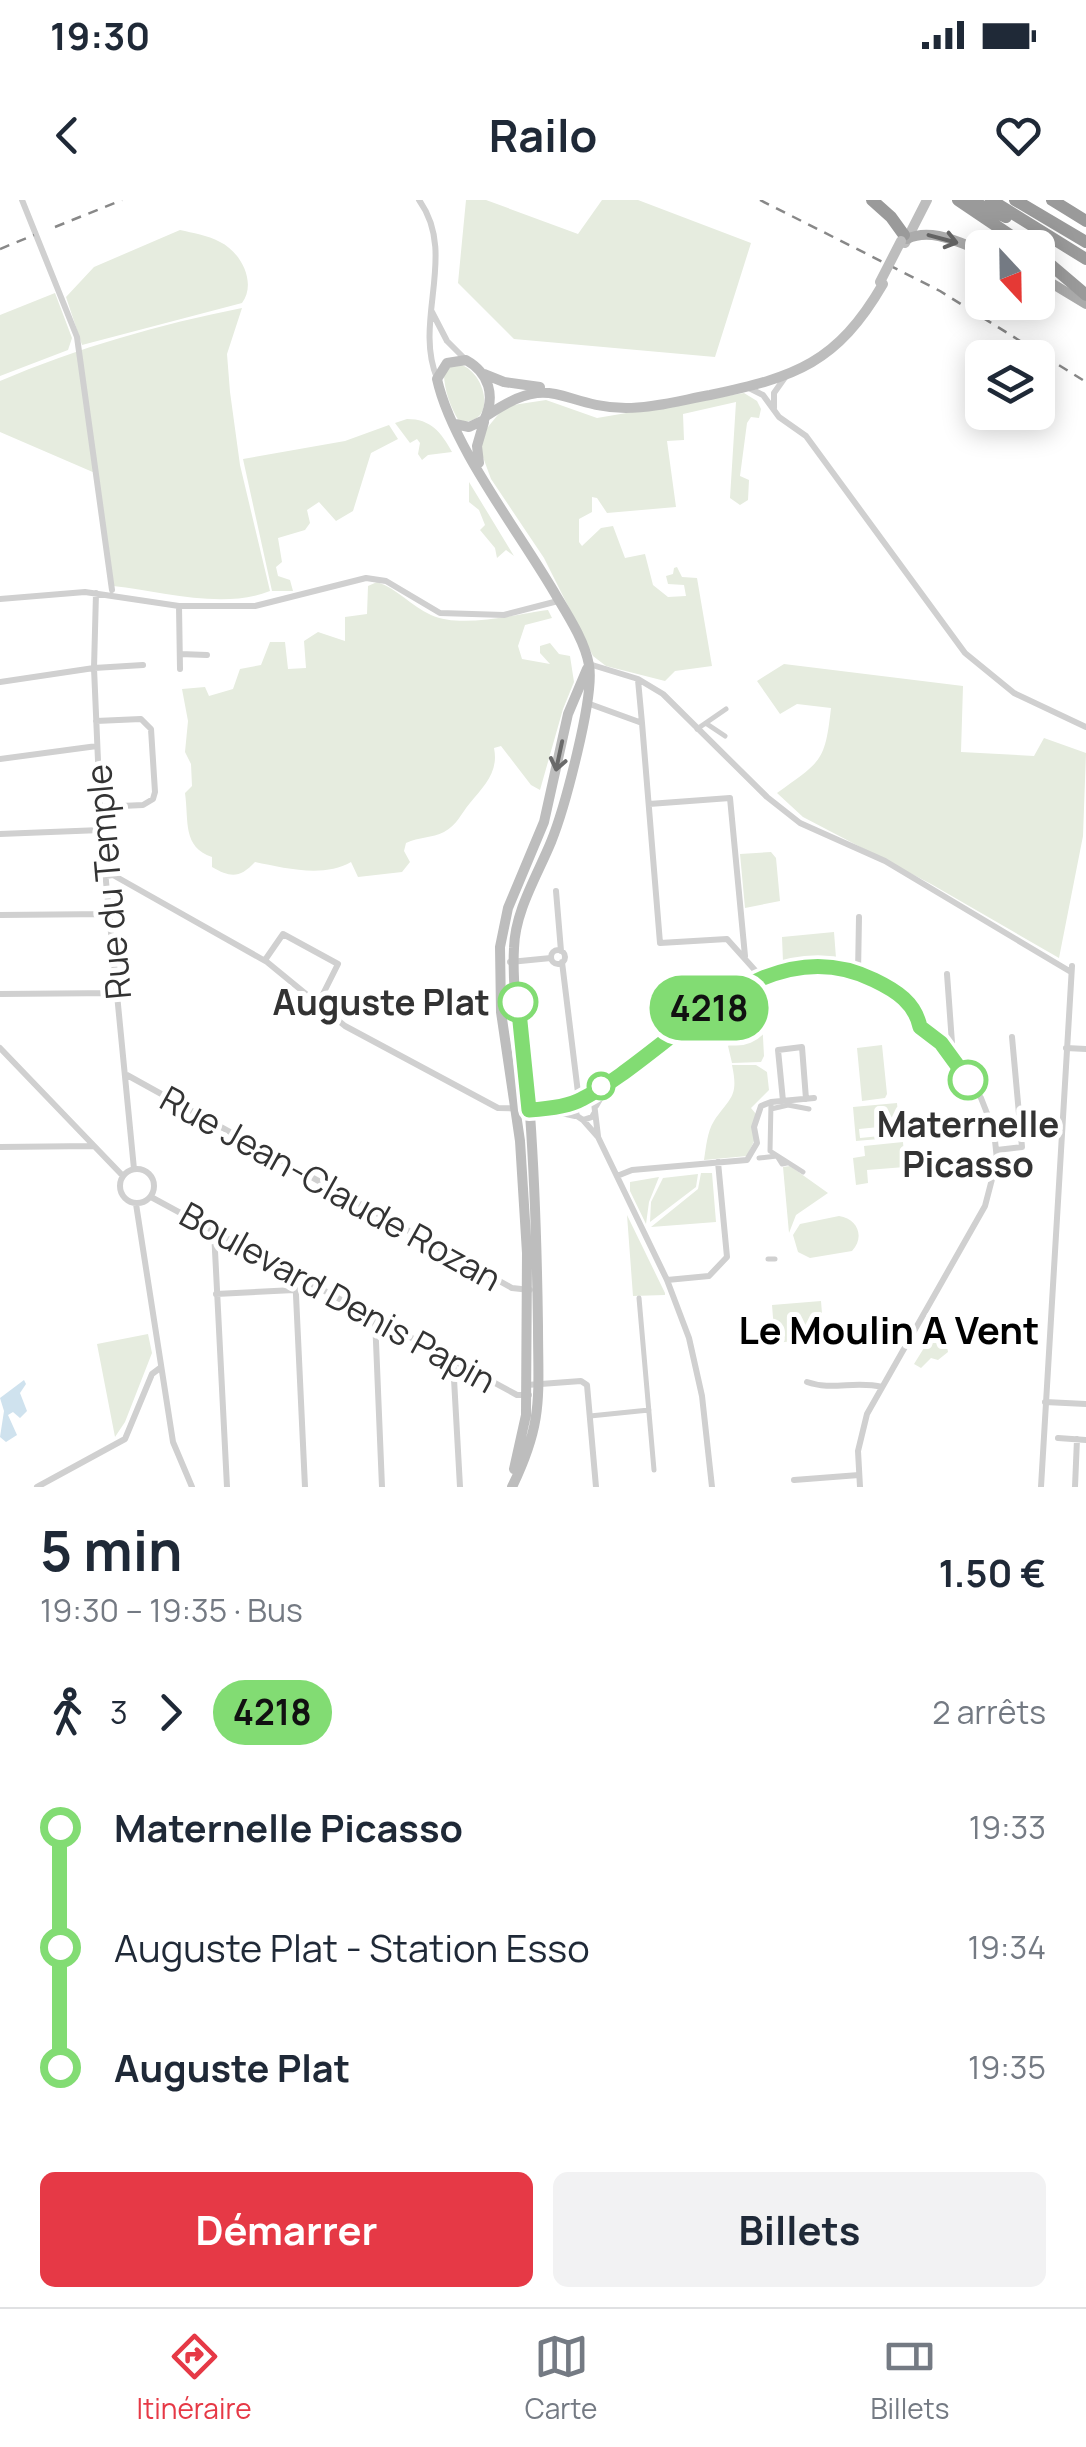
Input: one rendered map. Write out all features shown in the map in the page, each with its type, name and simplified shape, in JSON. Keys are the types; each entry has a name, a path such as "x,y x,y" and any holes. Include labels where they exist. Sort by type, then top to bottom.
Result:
{"highway":[{"path":"872,200 891,216 904,240"},
{"path":"958,200 1002,230"},
{"path":"969,200 1036,230"},
{"path":"990,200 1041,230"},
{"path":"1015,200 1086,242"},
{"path":"1052,200 1086,221"},
{"path":"1062,200 1086,212"},
{"path":"1055,239 1086,259"},
{"path":"1055,268 1086,294"}],"main road":[{"path":"455,424 469,427 510,399 531,392 626,408 663,404 748,387 817,361 852,332 925,200"},
{"path":"904,240 918,234 932,235 965,246"},
{"path":"509,1487 531,1447 539,1389 534,1189 514,962 517,924 560,815 588,703 589,664 559,600 455,424 437,379 447,364 466,360 504,382 620,404 664,400 752,382 799,364 826,346 858,316 882,283"},
{"path":"1055,285 1086,304"},
{"path":"482,474 477,446 491,398 484,373"},
{"path":"509,1487 522,1446 527,1253 499,962 503,924 544,822 568,714 589,664"}],"street":[{"path":"22,200 77,338 112,590"},
{"path":"419,200 436,236 430,306 437,379"},
{"path":"430,306 447,341 466,360"},
{"path":"774,410 776,386 787,375"},
{"path":"748,387 763,395 779,417 806,436 974,663 1026,700 1086,728"},
{"path":"0,599 51,592 96,593 180,606 256,606 366,578 386,581 440,613 504,615 559,600"},
{"name":"Rue du Temple","path":"96,593 94,668 101,830 134,1169"},
{"path":"180,606 180,669"},
{"path":"180,654 207,654"},
{"path":"589,664 638,680 672,702 767,798 798,821 886,860 1072,969 1041,1487"},
{"path":"0,682 143,665"},
{"path":"638,680 660,943 727,939 762,978"},
{"path":"588,703 642,723"},
{"path":"697,729 726,709"},
{"path":"96,722 147,722 151,729 155,792 153,799 143,805 100,807"},
{"path":"707,724 724,736"},
{"path":"0,759 97,746"},
{"path":"649,804 730,798 745,957"},
{"path":"0,834 101,830"},
{"path":"106,876 113,875 265,960 316,1006 345,1026 498,1108 529,1110 592,1101 598,1137 667,1280 686,1329 696,1367 712,1487 704,1487"},
{"path":"556,891 579,1101"},
{"path":"0,915 109,914"},
{"path":"858,917 858,973"},
{"path":"265,960 283,934 338,964 316,1006"},
{"path":"551,958 555,951 561,951"},
{"path":"499,962 551,958"},
{"path":"551,958 556,964 562,962"},
{"path":"598,1137 574,1110 579,1101 703,1012 762,978 805,967 858,973 904,999 917,1012 920,1027 947,1050 986,1106 997,1150 994,1181 985,1206 864,1424 858,1452 860,1487"},
{"path":"947,974 952,1043 947,1050"},
{"path":"0,994 117,993"},
{"path":"997,1150 1022,1147 1012,1037"},
{"path":"0,1048 122,1176 121,1194 127,1201 136,1204 151,1197 154,1186 150,1175 134,1169 122,1176"},
{"path":"772,1105 810,1099 802,1048 778,1050 782,1101"},
{"path":"1066,1048 1086,1049"},
{"name":"Rue Jean-Claude Rozan","path":"126,1074 512,1288 539,1290"},
{"path":"542,1109 589,1119 614,1077"},
{"path":"772,1105 770,1151 803,1172"},
{"path":"616,1176 632,1170 747,1160 757,1143 754,1127 760,1106 788,1105 809,1110"},
{"path":"0,1147 94,1146"},
{"path":"759,1158 777,1156"},
{"path":"667,1280 709,1276 727,1257 718,1162"},
{"name":"Boulevard Denis Papin","path":"151,1197 518,1395 526,1390"},
{"path":"136,1204 172,1442 192,1487"},
{"path":"214,1229 227,1487"},
{"path":"296,1274 305,1487"},
{"path":"216,1294 294,1290"},
{"path":"638,1298 654,1470"},
{"path":"375,1318 382,1487"},
{"path":"453,1361 460,1487"},
{"path":"42,1486 125,1439 152,1374 160,1368"},
{"path":"526,1390 585,1382 596,1487"},
{"path":"807,1382 825,1388 871,1384 882,1387"},
{"path":"1045,1402 1086,1404"},
{"path":"590,1416 648,1410"},
{"path":"1058,1438 1082,1440 1075,1487"},
{"path":"794,1480 859,1475"}],"shaded area":[{"path":"466,200 486,200 578,234 602,200 638,200 751,243 715,357 514,339 458,283"},
{"path":"180,230 215,240 240,260 248,286 242,303 82,345 66,297 94,267"},
{"path":"55,293 72,338 68,350 0,376 0,315"},
{"path":"242,308 227,354 230,392 240,465 270,591 212,599 113,586 95,473 0,432 0,381 119,338"},
{"path":"460,364 470,370 482,388 483,409 471,421 459,421 445,386 444,374 452,365"},
{"path":"744,393 757,401 761,409 759,418 751,417 747,423 740,476 749,480 748,500 740,505 730,498 736,402 683,414 684,440 667,441 676,507 607,513 592,497 592,512 579,519 582,546 601,528 613,526 625,558 645,554 653,585 668,597 686,596 684,585 668,584 666,576 673,574 674,568 682,577 697,578 712,666 675,671 665,681 606,666 593,656 544,558 491,479 480,449 483,433 501,411 513,405 546,400 597,418"},
{"path":"407,419 423,421 434,428 452,452 428,455 422,460 418,454 420,443 417,439 410,443 395,423"},
{"path":"389,425 398,439 371,453 353,511 336,521 319,502 307,510 310,523 305,530 278,538 282,562 276,567 278,576 290,580 293,591 272,591 243,459 345,441"},
{"path":"469,482 514,556 506,550 497,558 495,548 480,530 485,525 479,510 469,502"},
{"path":"377,582 444,619 473,621 548,610 552,618 525,625 518,646 522,659 550,664 540,653 540,646 550,643 559,654 570,656 574,682 540,790 531,785 501,746 494,748 489,778 453,826 406,843 404,851 410,862 402,872 358,877 351,862 316,871 255,862 235,875 212,867 212,857 196,847 189,832 185,793 192,786 191,764 185,752 188,721 182,689 205,687 209,696 233,689 240,669 261,665 270,642 285,642 288,669 306,668 304,641 318,632 345,641 345,617 367,614 368,586"},
{"path":"784,664 963,686 961,752 1034,756 1044,738 1086,753 1083,836 1059,958 931,884 803,817 777,793 818,759 826,740 831,708 797,704 780,714 757,681"},
{"path":"771,852 776,858 780,901 745,908 740,854"},
{"path":"834,932 836,958 783,962 782,937"},
{"path":"759,985 760,997 727,1042 719,1006"},
{"path":"761,1000 764,1056 761,1062 732,1063 728,1046"},
{"path":"882,1045 887,1094 885,1098 862,1101 857,1048"},
{"path":"732,1065 756,1065 767,1072 769,1090 751,1108 756,1114 754,1141 747,1156 704,1160 712,1125 734,1091"},
{"path":"897,1103 899,1125 859,1129 860,1138 901,1134 902,1137 856,1141 853,1107"},
{"path":"903,1142 905,1167 867,1170 868,1183 856,1185 853,1158 865,1156 864,1146"},
{"path":"790,1166 828,1193 796,1215 789,1233 783,1167"},
{"path":"701,1173 712,1173 716,1222 651,1227 698,1189"},
{"path":"698,1174 696,1187 650,1222 651,1202 663,1178"},
{"path":"659,1177 646,1224 630,1191 630,1182"},
{"path":"627,1215 665,1293 665,1295 633,1296"},
{"path":"839,1216 858,1229 852,1251 810,1258 798,1252 793,1235 800,1224"},
{"path":"821,1301 824,1338 775,1343 772,1305"},
{"path":"937,1327 944,1330 948,1352 938,1360 931,1358 921,1368 914,1364"},
{"path":"148,1334 152,1353 125,1422 115,1437 97,1344"}],"water":[{"path":"24,1380 26,1384 20,1393 27,1411 20,1418 13,1412 8,1415 17,1435 6,1442 0,1437 4,1411 0,1398"}],"railway":[{"path":"55,227 122,200"},
{"path":"760,200 940,291 1086,382"},
{"path":"0,249 34,235"}],"bus line":[{"name":"4218","path":"518,1002 529,1110 577,1102 738,990 805,967 845,969 892,990 917,1012 920,1027 941,1043 968,1080"}],"place":[{"name":"Auguste Plat","path":"518,1002"},
{"name":"Maternelle Picasso","path":"968,1080"}],"district":[{"name":"Le Moulin A Vent","path":"889,1329"}]}
